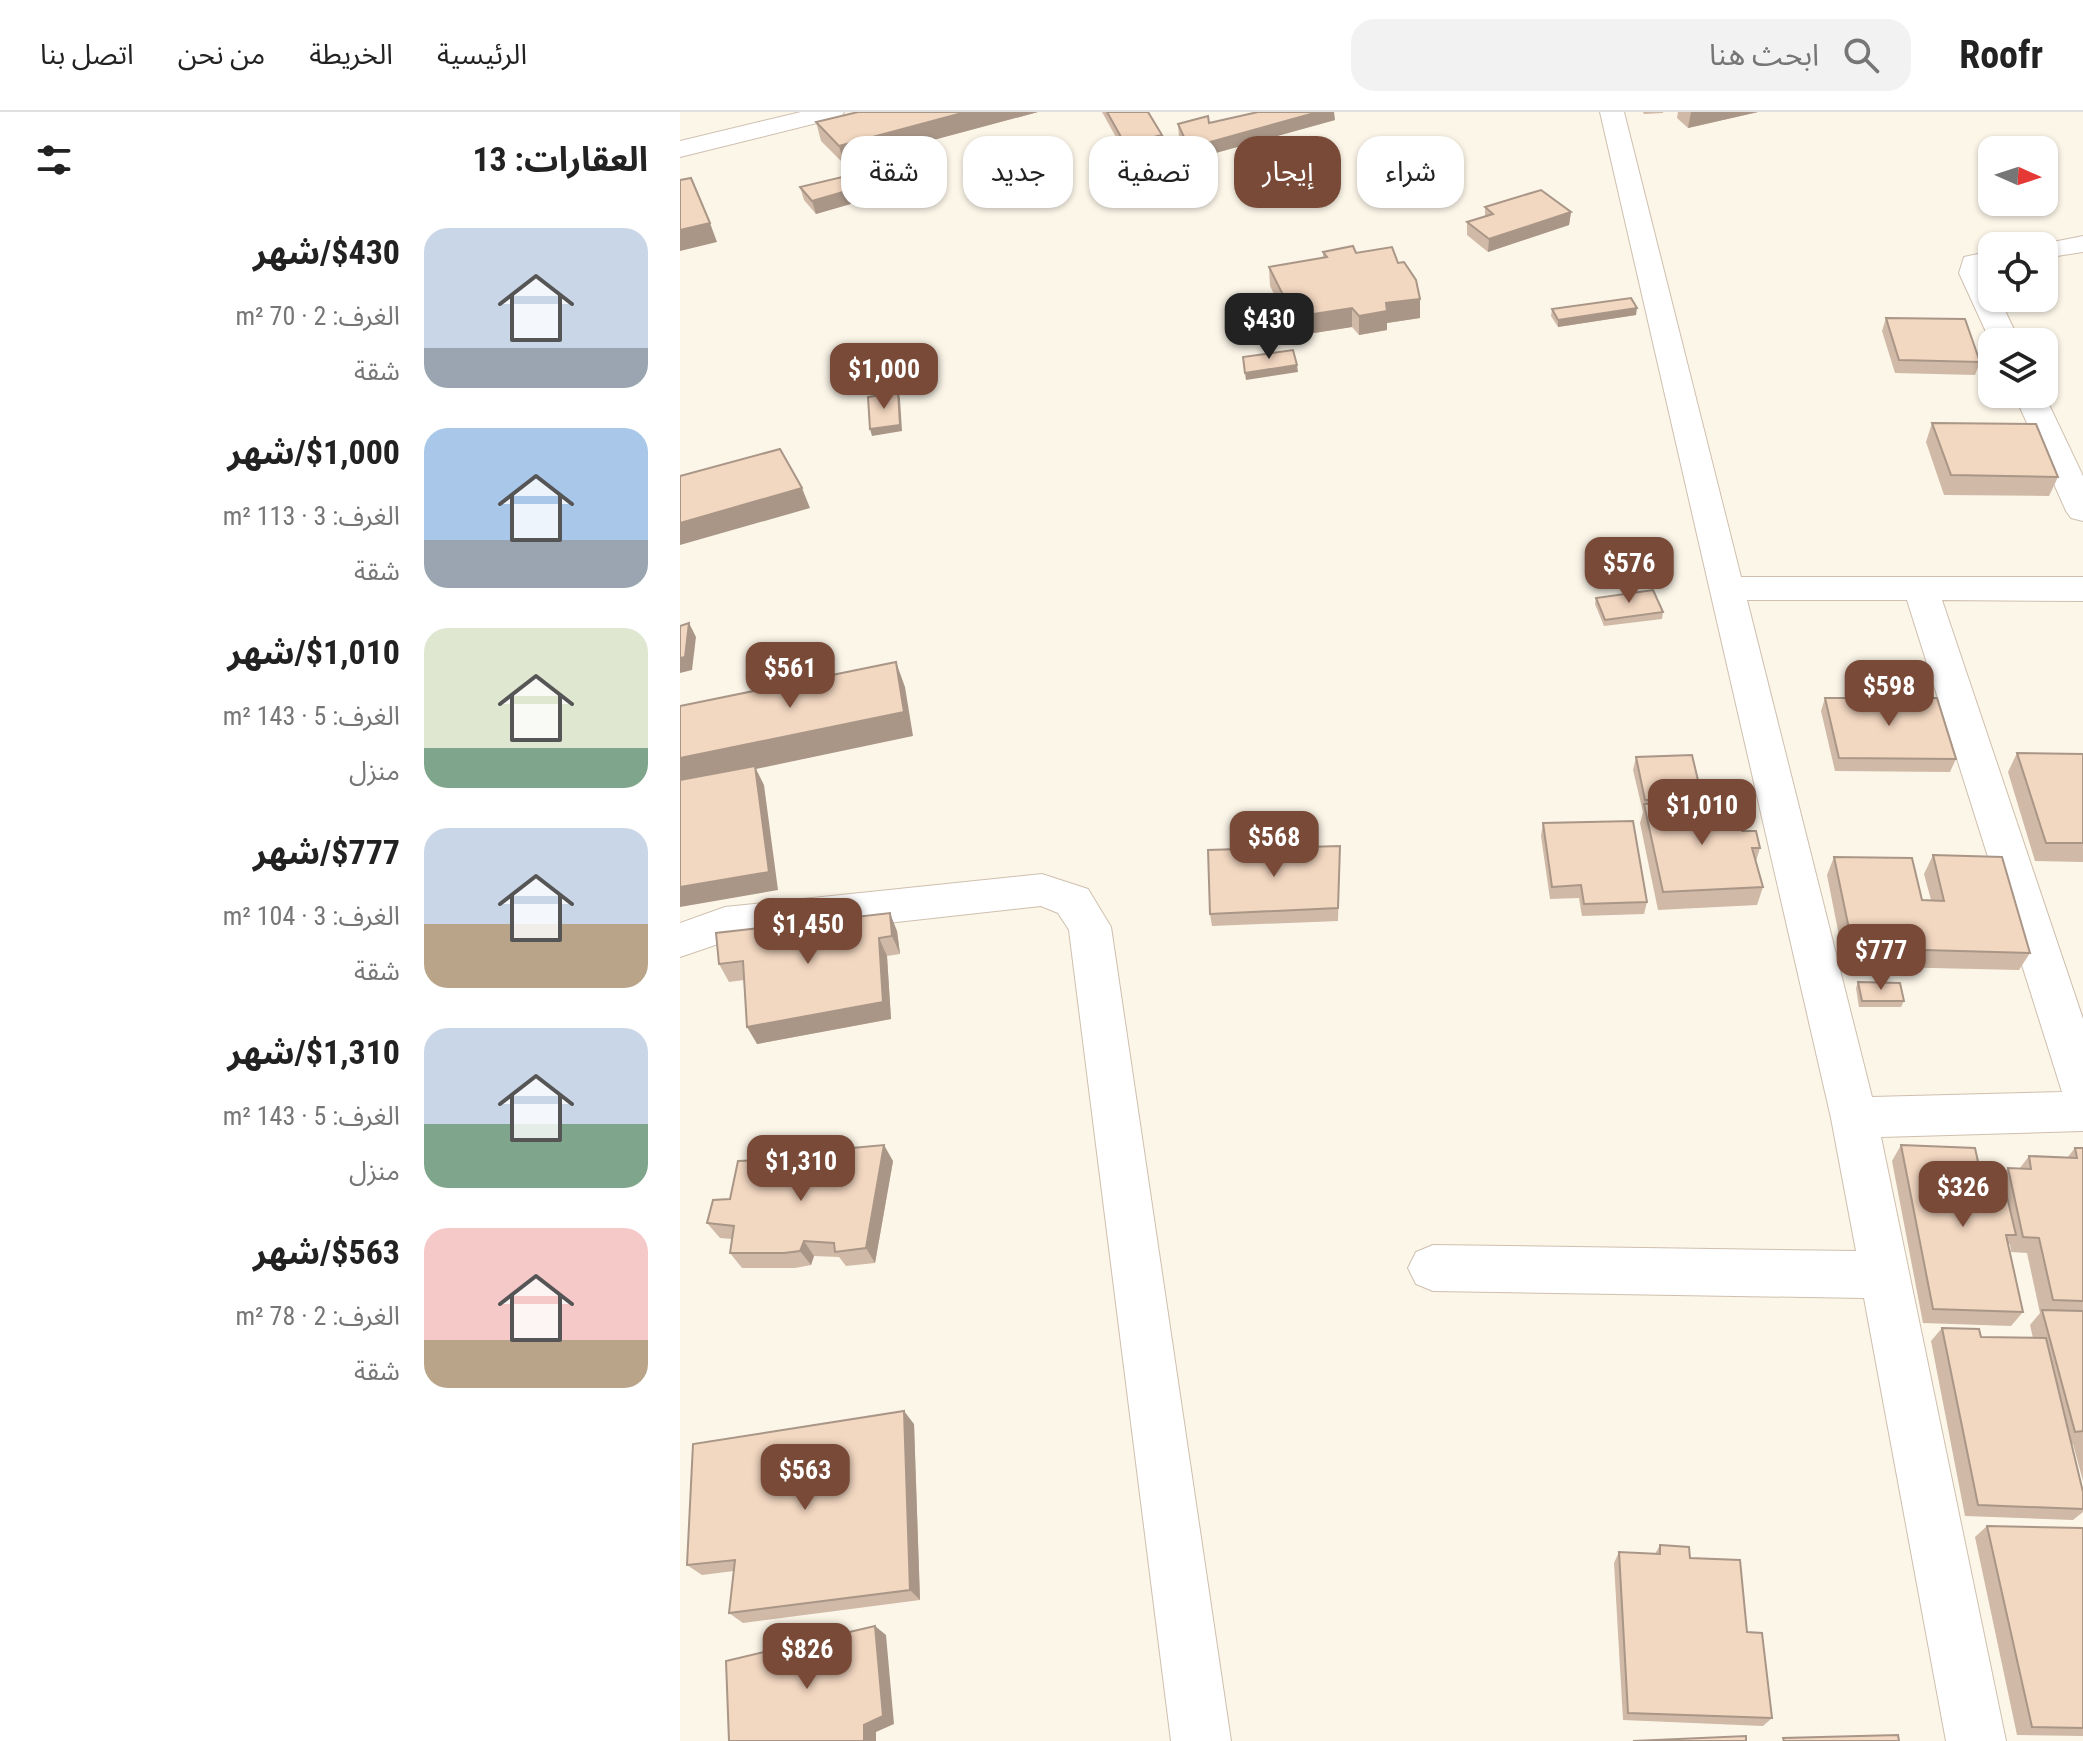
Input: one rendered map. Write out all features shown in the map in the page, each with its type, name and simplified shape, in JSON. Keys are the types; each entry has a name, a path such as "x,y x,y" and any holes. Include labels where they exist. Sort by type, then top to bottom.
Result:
{"street":[{"path":"680,149 832,112"},
{"path":"1612,112 1854,1118 1976,1741"},
{"path":"2058,248 2083,244"},
{"path":"1978,262 1974,263 1973,273 1978,284"},
{"path":"2035,408 2083,511"},
{"path":"1727,588 2083,589"},
{"path":"1921,589 2083,1087"},
{"path":"680,940 725,924 1042,890 1073,901 1090,927 1201,1741"},
{"path":"1854,1118 2083,1111"},
{"path":"1433,1268 1885,1275"}],"building":[{"path":"858,112 966,112 876,136 841,136 839,146 816,122"},
{"path":"1107,112 1148,112 1162,135 1158,136 1120,136"},
{"path":"1258,112 1318,112 1218,140 1218,136 1184,136 1178,124 1208,116 1209,123"},
{"path":"841,177 841,193 812,201 800,187"},
{"path":"691,178 710,223 680,230 680,180"},
{"path":"1541,190 1571,212 1489,239 1467,222 1493,214 1485,207"},
{"path":"1353,246 1356,253 1392,247 1398,263 1404,262 1416,280 1420,299 1386,303 1387,311 1359,316 1352,308 1294,317 1269,267 1327,257 1323,252"},
{"path":"1631,298 1637,308 1558,320 1552,309"},
{"path":"1886,318 1965,319 1978,356 1978,362 1899,360"},
{"path":"1293,350 1297,365 1245,373 1243,357"},
{"path":"898,392 900,425 870,429 868,397"},
{"path":"1932,423 2036,424 2058,477 1951,475"},
{"path":"780,449 802,488 680,523 680,476"},
{"path":"1653,590 1663,612 1605,620 1596,598"},
{"path":"689,623 685,657 680,658 680,626"},
{"path":"896,662 904,712 680,758 680,706"},
{"path":"1825,698 1937,698 1956,759 1839,758"},
{"path":"2017,753 2083,754 2083,843 2046,843"},
{"path":"1692,755 1702,797 1645,800 1636,757"},
{"path":"755,766 769,872 680,887 680,780"},
{"path":"1734,801 1742,831 1756,831 1760,848 1752,848 1763,887 1663,892 1644,804"},
{"path":"1633,821 1647,902 1584,904 1581,885 1552,887 1543,823"},
{"path":"1340,846 1338,908 1210,914 1208,850"},
{"path":"1933,855 2002,857 2030,953 1853,948 1834,857 1912,858 1922,900 1944,901"},
{"path":"890,913 892,936 879,938 883,1002 747,1027 743,961 719,964 716,933"},
{"path":"1858,982 1900,983 1904,1001 1862,1001"},
{"path":"884,1145 866,1248 835,1252 834,1243 804,1241 800,1251 730,1253 734,1226 707,1223 713,1200 730,1199 738,1161 796,1159 792,1171 805,1172 807,1165 835,1165 841,1149"},
{"path":"1901,1145 1975,1148 1979,1166 2000,1167 2016,1235 2006,1235 2023,1312 1933,1309"},
{"path":"2075,1148 2083,1148 2083,1301 2053,1300 2039,1238 2023,1237 2008,1168 2031,1169 2029,1156 2077,1158"},
{"path":"2042,1310 2083,1311 2083,1431 2075,1432"},
{"path":"1942,1328 1979,1329 1981,1337 2046,1338 2083,1492 2083,1509 1978,1505"},
{"path":"904,1411 910,1590 729,1613 735,1560 687,1565 693,1444"},
{"path":"1987,1526 2083,1528 2083,1728 2032,1727"},
{"path":"1660,1545 1689,1547 1690,1558 1740,1560 1747,1632 1762,1633 1772,1718 1628,1713 1619,1552 1660,1554"},
{"path":"875,1626 883,1716 864,1725 864,1741 729,1741 726,1661"},
{"path":"1898,1735 1899,1741 1784,1741 1783,1738"},
{"path":"1746,1736 1746,1741 1633,1741"}]}
